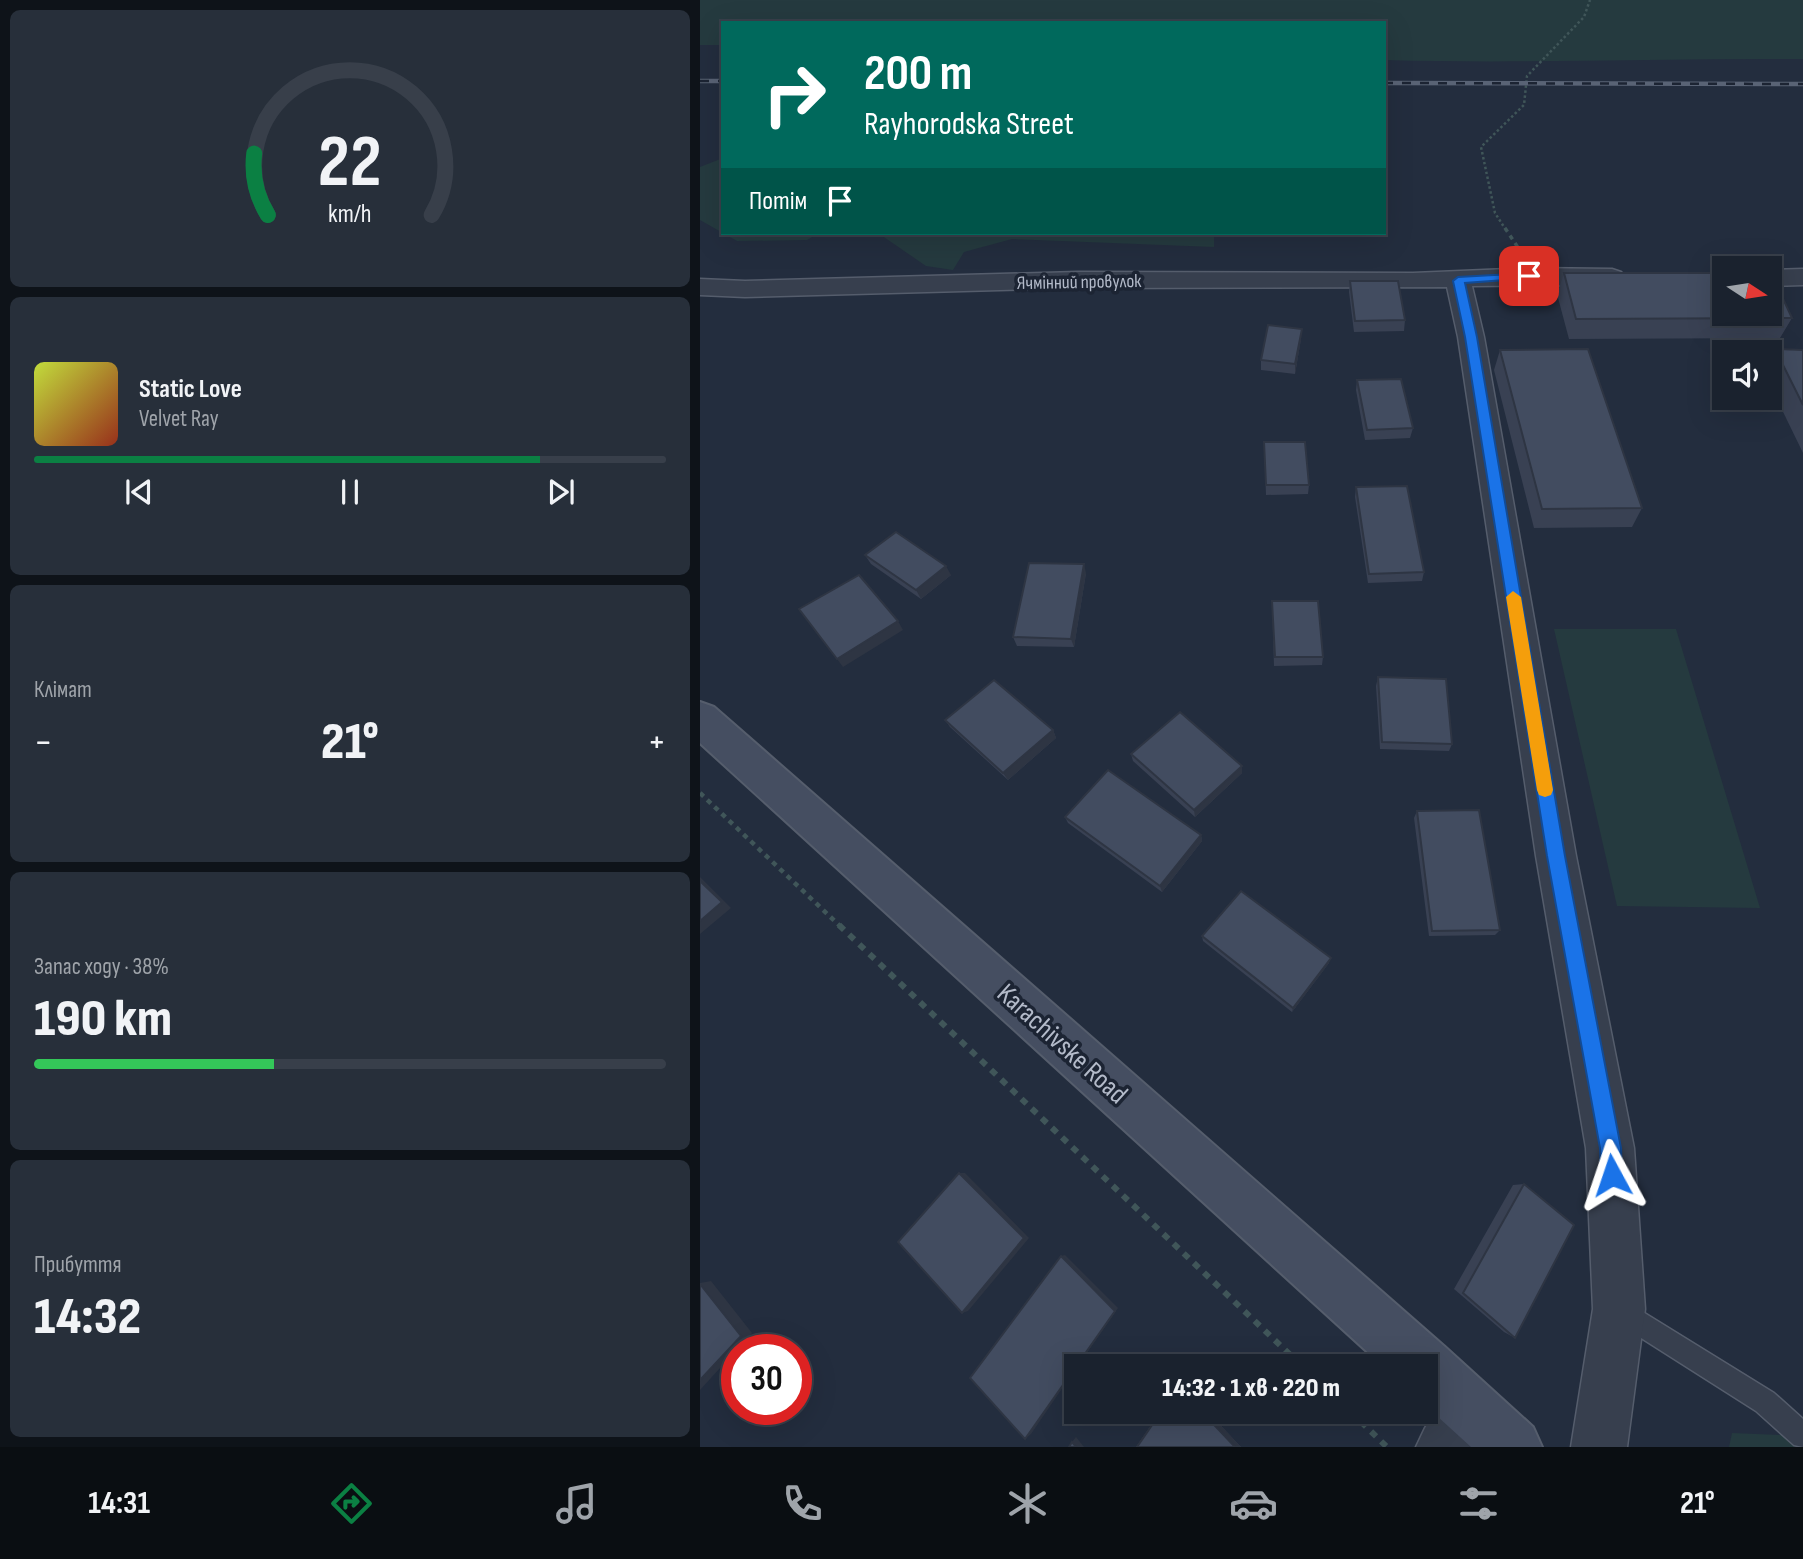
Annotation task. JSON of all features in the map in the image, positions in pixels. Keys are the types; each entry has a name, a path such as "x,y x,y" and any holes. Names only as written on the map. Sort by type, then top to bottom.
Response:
{"main road":[{"name":"Karachivske Road","path":"700,719 1411,1354"},
{"name":"Karachivske Road","path":"1438,1391 1456,1426 1513,1447"}],"street":[{"name":"Ячмінний провулок","path":"700,287 745,289 1078,280 1458,281 1529,276 1640,277"},
{"path":"1782,278 1803,277"},
{"path":"1458,281 1471,337 1556,856 1611,1148 1619,1309 1599,1447"}],"lane":[{"path":"1619,1309 1765,1402 1803,1436"}],"path":[{"path":"1529,276 1517,245 1495,213 1481,147 1524,105 1527,76 1584,17 1590,0"},
{"path":"700,793 1289,1354"},
{"path":"1363,1424 1387,1447"}],"green space":[{"path":"700,0 1803,0 1803,59 1386,60 1386,21 721,21 721,45 700,45"},
{"path":"721,159 721,232 700,220 700,167"},
{"path":"726,235 816,235 807,240 737,241"},
{"path":"881,235 1214,235 1214,247 1012,239 964,252 953,270 926,266"},
{"path":"1554,629 1676,629 1760,908 1617,906"},
{"path":"1732,1433 1782,1435 1795,1447 1729,1447"}],"building":[{"path":"1564,273 1712,273 1712,318 1576,319"},
{"path":"1350,281 1398,281 1405,320 1355,321"},
{"path":"1782,297 1792,318 1782,318"},
{"path":"1268,325 1302,329 1295,364 1261,360"},
{"path":"1588,349 1642,508 1542,509 1500,350"},
{"path":"1782,349 1803,350 1803,405 1782,363"},
{"path":"1401,379 1413,428 1367,430 1357,380"},
{"path":"1264,442 1305,442 1309,485 1266,485"},
{"path":"1407,486 1424,572 1369,574 1356,487"},
{"path":"896,532 946,566 916,590 865,555"},
{"path":"1029,563 1084,564 1071,639 1013,637"},
{"path":"859,575 898,621 837,659 799,609"},
{"path":"1272,601 1318,601 1323,657 1275,657"},
{"path":"1378,677 1446,679 1452,744 1382,742"},
{"path":"994,680 1053,730 1003,773 945,720"},
{"path":"1180,712 1242,766 1194,810 1131,754"},
{"path":"1108,770 1201,835 1160,886 1065,817"},
{"path":"1479,810 1500,930 1432,931 1417,811"},
{"path":"700,881 722,902 700,921"},
{"path":"1241,891 1331,958 1293,1008 1202,936"},
{"path":"959,1173 1024,1238 962,1313 898,1242"},
{"path":"1524,1184 1574,1225 1515,1338 1463,1293"},
{"path":"1061,1256 1115,1311 1085,1354 1064,1354 1064,1384 1025,1439 970,1378"},
{"path":"700,1284 739,1334 721,1334 721,1357 700,1380"},
{"path":"1153,1424 1213,1424 1235,1447 1137,1447"}],"railway":[{"path":"700,81 721,81"},
{"path":"1386,83 1803,84"}],"slow traffic":[{"path":"1513,597 1545,790"}],"route":[{"path":"1529,276 1458,281 1471,337 1556,856 1611,1148 1612,1175"}]}
